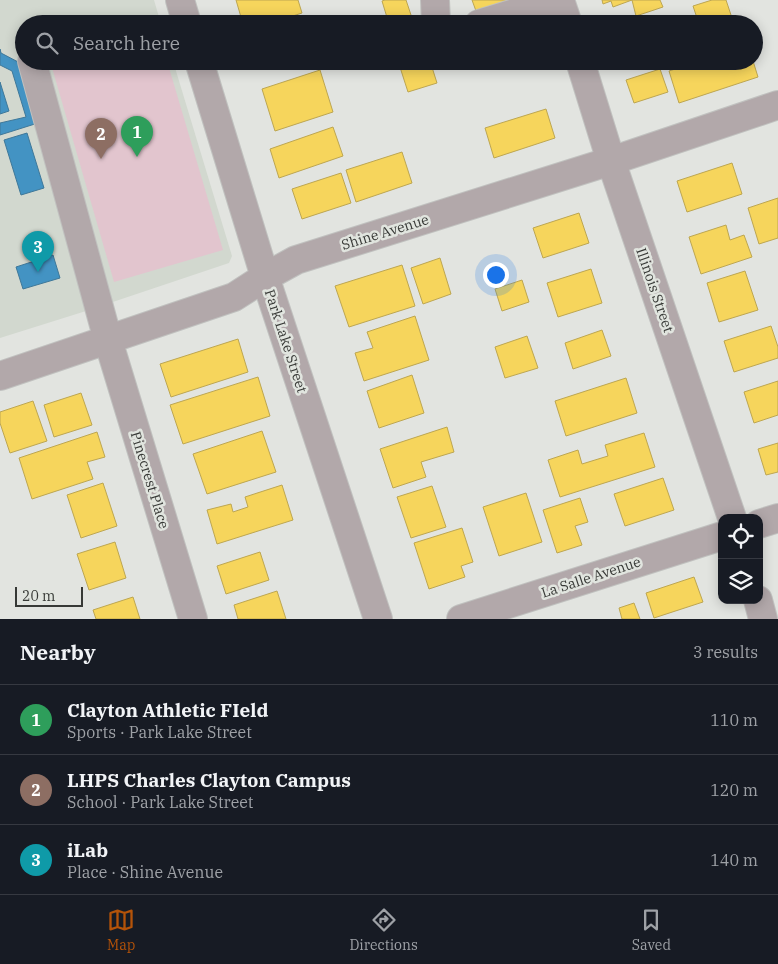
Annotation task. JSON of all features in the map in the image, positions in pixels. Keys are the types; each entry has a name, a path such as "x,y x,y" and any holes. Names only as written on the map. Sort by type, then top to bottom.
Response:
{"street":[{"path":"180,0 184,15"},
{"path":"435,0 436,15"},
{"path":"509,15 558,0 564,15"},
{"name":"Pinecrest Place","path":"34,70 108,340 193,619"},
{"name":"Park Lake Street","path":"202,70 265,277 378,619"},
{"name":"Illinois Street","path":"583,70 611,161 731,514"},
{"name":"Shine Avenue","path":"0,376 234,297 296,260 611,161 778,105"},
{"path":"763,523 778,518"},
{"name":"La Salle Avenue","path":"460,619 718,537"},
{"path":"759,604 763,619"}],"shaded area":[{"path":"0,0 154,0 158,15 15,15 15,70 176,70 232,256 229,263 0,338"},
{"path":"53,70 170,70 223,250 114,282"}],"building: Homes":[{"path":"236,0 298,0 302,13 296,15 240,15"},
{"path":"406,0 411,15 386,15 382,1"},
{"path":"472,0 508,0 508,1 476,11"},
{"path":"602,0 632,0 613,7 611,1 603,4"},
{"path":"632,0 660,0 663,7 636,15"},
{"path":"712,0 726,0 731,15 696,15 693,6"},
{"path":"320,70 333,112 275,131 262,89"},
{"path":"401,70 433,70 437,83 408,92"},
{"path":"660,70 668,92 634,103 626,80"},
{"path":"756,70 758,77 679,103 669,71"},
{"path":"546,109 555,138 494,158 485,128"},
{"path":"333,127 343,156 279,178 270,149"},
{"path":"402,152 412,183 356,202 346,170"},
{"path":"732,163 742,194 687,212 677,181"},
{"path":"341,173 351,203 302,219 292,189"},
{"path":"778,198 778,238 759,244 748,208"},
{"path":"579,213 589,243 543,258 533,228"},
{"path":"726,225 730,240 744,235 752,257 701,274 689,237"},
{"path":"440,258 451,294 423,304 411,268"},
{"path":"402,265 415,306 349,327 335,286"},
{"path":"591,269 602,303 558,317 547,283"},
{"path":"745,271 758,310 719,322 707,283"},
{"path":"522,280 529,302 502,311 495,289"},
{"path":"415,316 429,360 364,381 355,353 373,348 367,332"},
{"path":"771,326 778,347 778,358 734,372 724,341"},
{"path":"602,330 611,356 573,369 565,343"},
{"path":"527,336 538,368 505,378 495,347"},
{"path":"238,339 248,372 171,397 160,364"},
{"path":"412,375 424,413 379,428 367,391"},
{"path":"258,377 270,416 183,444 170,405"},
{"path":"626,378 637,413 566,436 555,401"},
{"path":"778,381 778,415 754,423 744,392"},
{"path":"81,393 92,425 54,437 44,405"},
{"path":"33,401 47,441 10,453 0,423 0,412"},
{"path":"447,427 454,452 421,462 426,477 393,488 380,449"},
{"path":"262,431 276,472 207,494 193,454"},
{"path":"97,432 105,457 87,462 93,479 32,499 19,458"},
{"path":"644,433 655,467 560,497 548,460 578,450 582,464 608,456 605,445"},
{"path":"778,443 778,472 766,475 758,449"},
{"path":"663,478 674,510 625,526 614,494"},
{"path":"103,483 117,526 81,538 67,495"},
{"path":"282,485 293,520 217,544 207,510 231,504 233,512 248,507 245,497"},
{"path":"432,486 446,527 411,538 397,497"},
{"path":"526,493 542,542 499,556 483,507"},
{"path":"580,498 588,522 575,526 582,545 557,553 543,510"},
{"path":"462,528 473,562 461,566 465,577 429,589 414,543"},
{"path":"115,542 126,578 89,590 77,554"},
{"path":"260,552 269,580 226,594 217,566"},
{"path":"694,577 703,602 654,618 646,593"},
{"path":"277,591 286,619 238,619 234,605"},
{"path":"133,597 140,619 96,619 93,610"},
{"path":"634,603 640,619 622,619 619,608"}],"building: Schools":[{"path":"0,49 1,53 15,60 15,70 22,70 38,123 0,135 0,123 26,117 12,71 0,65"},
{"path":"0,82 9,111 0,114"},
{"path":"27,133 44,188 21,195 4,140"},
{"path":"53,255 60,278 23,289 16,267"}],"place":[{"name":"Clayton Athletic FIeld","path":"137,157"},
{"name":"LHPS Charles Clayton Campus","path":"101,159"},
{"name":"iLab","path":"38,272"}]}
